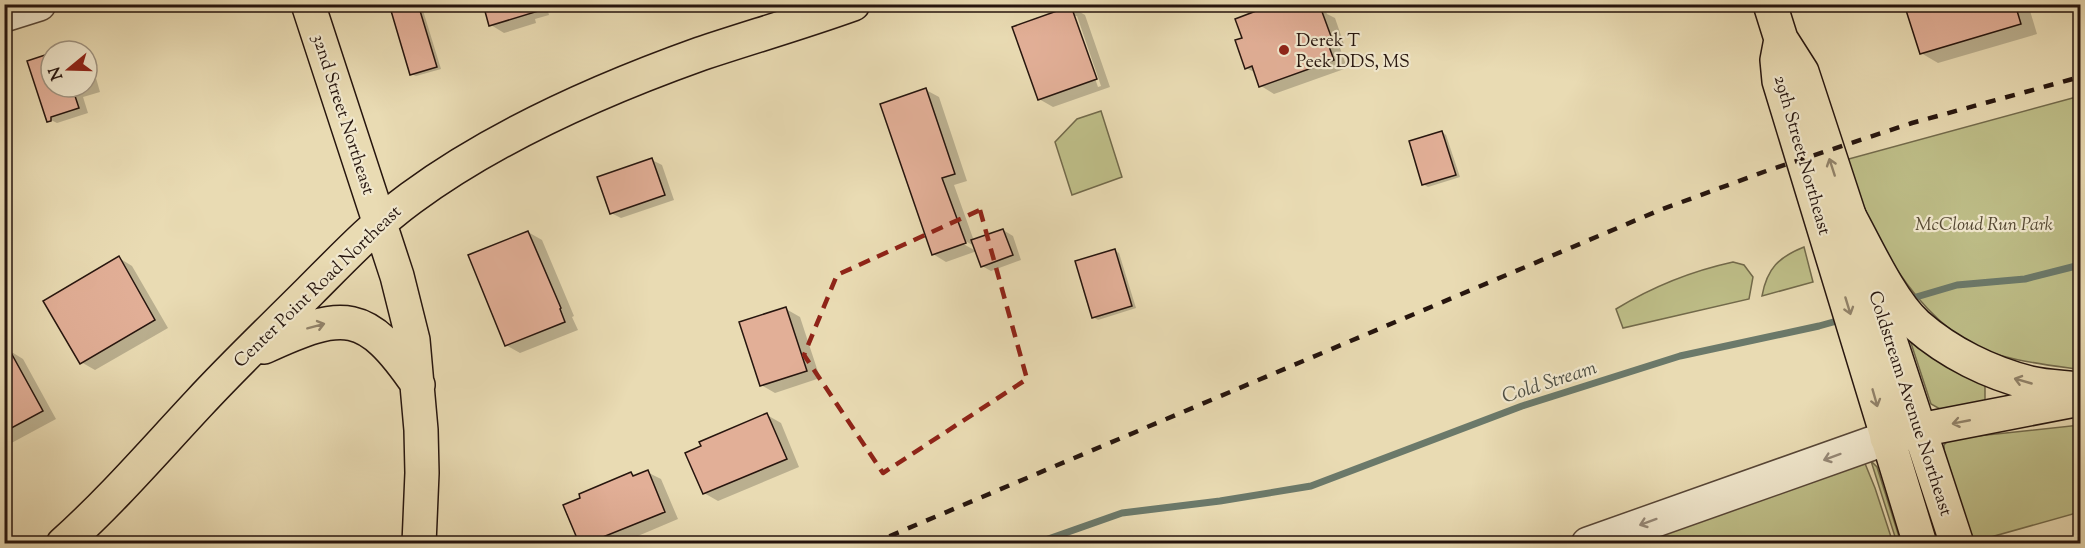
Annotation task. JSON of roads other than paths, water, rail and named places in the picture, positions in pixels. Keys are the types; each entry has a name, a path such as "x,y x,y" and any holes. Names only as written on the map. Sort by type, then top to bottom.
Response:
{"main road":[{"name":"32nd Street Northeast","path":"308,4 380,222 404,300 413,340 418,387 422,473 418,543"},
{"name":"Center Point Road Northeast","path":"63,543 127,481 243,356 380,222 411,198 512,135 575,105 700,54 854,4"},
{"name":"29th Street Northeast","path":"1770,4 1781,39 1802,72 1847,212 1858,264"},
{"name":"29th Street Northeast","path":"1781,39 1777,60 1779,81 1858,264"},
{"path":"1858,264 1886,284 1888,333 2033,384 2080,389"},
{"name":"Coldstream Avenue Northeast","path":"1858,264 1888,333 1957,543"},
{"path":"243,356 300,330 335,321 348,322 364,327 378,336 404,365 418,387"},
{"name":"Coldstream Avenue Northeast","path":"1888,333 1887,438 1920,543"},
{"path":"1887,438 2080,399"}],"street":[{"path":"4,15 39,4"},
{"path":"1588,543 1887,438"}],"waterway":[{"name":"Cold Stream","path":"1906,300 1957,285 2025,279 2080,265"},
{"name":"Cold Stream","path":"1034,544 1122,513 1220,501 1311,486 1522,406 1680,356 1844,319"}],"railway":[{"path":"871,544 1660,210 1769,170 1912,123 2080,77"}],"place":[{"name":"Derek T Peek DDS, MS","path":"1284,50"}],"park label":[{"name":"McCloud Run Park","path":"1984,224"}]}
